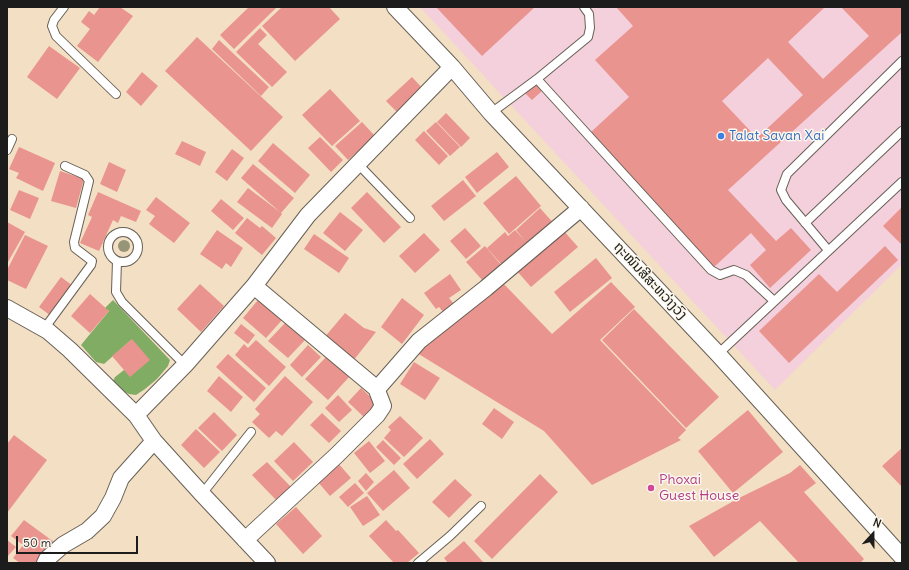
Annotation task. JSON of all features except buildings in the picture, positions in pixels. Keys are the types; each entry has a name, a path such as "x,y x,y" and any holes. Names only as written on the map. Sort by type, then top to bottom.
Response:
{"street":[{"name":"ຖະໜົນສີສະຫວ່າງວົງ","path":"395,7 452,67 491,113 718,354 902,557"},
{"path":"136,415 184,366 254,286 308,215 452,67"},
{"path":"245,540 337,455 377,415 383,406 378,393 378,388 419,341 486,288 581,208"},
{"path":"254,286 378,388"},
{"path":"7,308 44,329 70,350 136,415 154,441 267,563"},
{"path":"45,563 63,545 87,531 103,516 113,498 121,478 154,441"}],"lane":[{"path":"64,7 54,20 52,26 56,36 116,94"},
{"path":"491,113 537,79 588,37 590,28 589,14 584,7"},
{"path":"828,250 786,200 781,190 787,174 902,61"},
{"path":"537,79 710,270 720,275 734,270 746,275 774,301"},
{"path":"805,223 902,131"},
{"path":"7,150 12,139"},
{"path":"358,164 410,218"},
{"path":"44,329 91,265 92,261 75,248 74,242 88,181 86,175 65,166"},
{"path":"718,354 902,182"},
{"path":"117,261 116,292 122,302 184,366"},
{"path":"202,494 252,432"},
{"path":"418,563 450,536 481,506"}],"shaded area":[{"name":"Talat Savan Xai","path":"420,7 902,7 902,264 775,390"}],"green space":[{"path":"113,300 170,360 168,366 157,379 136,395 129,394 121,390 113,381 115,377 124,370 131,340 104,364 96,362 81,345 109,311 105,308"}],"place":[{"name":"Talat Savan Xai","path":"721,136"},
{"name":"Phoxai Guest House","path":"651,488"}]}
